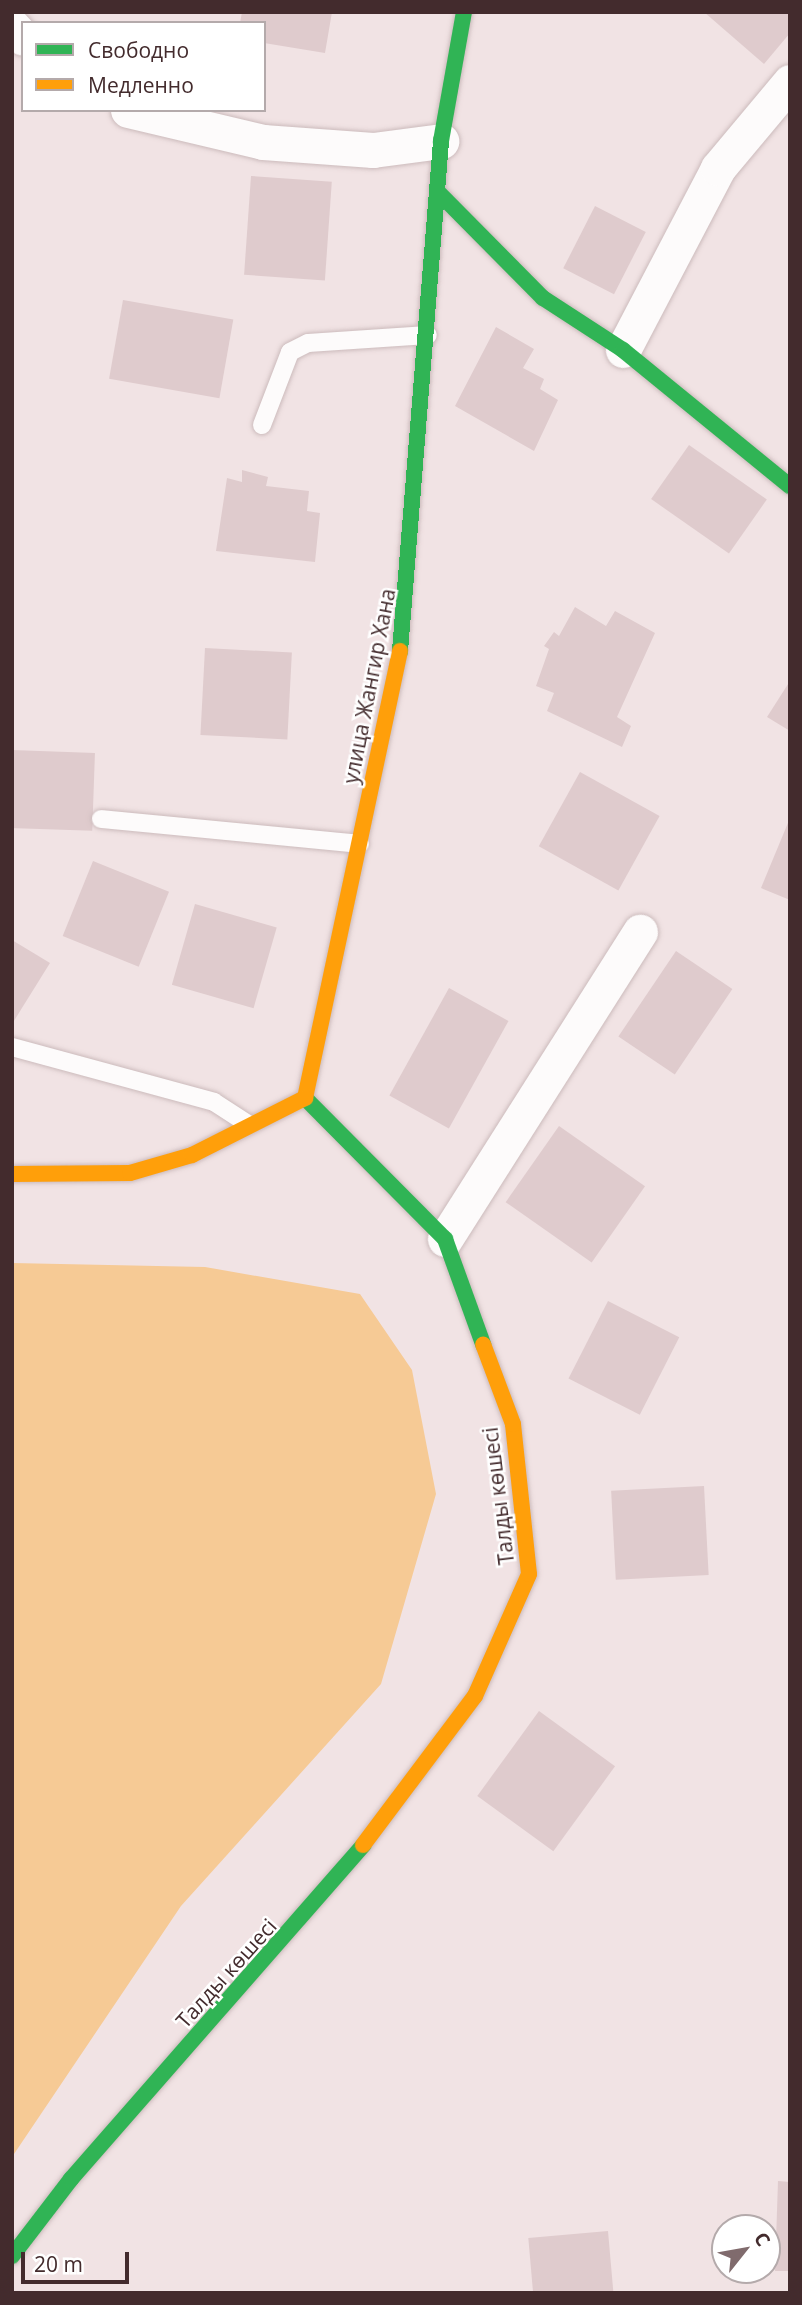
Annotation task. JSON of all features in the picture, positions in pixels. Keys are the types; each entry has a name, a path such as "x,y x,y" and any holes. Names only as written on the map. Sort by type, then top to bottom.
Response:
{"street":[{"name":"улица Жангир Хана","path":"305,1098 407,620 441,141 464,12"},
{"path":"623,350 718,168 790,82"},
{"path":"136,112 263,142 373,150 441,141"},
{"path":"438,192 543,298 623,350 790,486"},
{"path":"444,1240 640,932"},
{"path":"12,1174 130,1173 192,1155 248,1124 305,1098"},
{"name":"Талды көшесі","path":"12,2256 71,2179 382,1824 475,1696 529,1574 513,1424 444,1240 305,1098"}],"lane":[{"path":"262,425 290,352 308,342 428,335"},
{"path":"102,819 360,844"},
{"path":"12,1047 214,1102 248,1124"}],"shaded area":[{"path":"12,1263 205,1267 360,1294 412,1370 436,1494 381,1684 181,1906 12,2157"}],"building":[{"path":"242,12 332,12 325,53 266,43 266,21 240,21"},
{"path":"704,12 790,12 790,33 764,64"},
{"path":"251,176 332,182 325,280 244,275"},
{"path":"595,206 646,232 614,294 563,268"},
{"path":"123,300 233,319 219,398 109,379"},
{"path":"496,327 534,349 523,368 544,379 540,389 558,400 534,451 455,406"},
{"path":"689,445 767,499 729,554 651,499"},
{"path":"242,470 268,477 266,486 309,491 307,511 320,513 315,562 216,551 227,478 242,482"},
{"path":"575,607 606,626 615,611 655,633 617,717 631,726 622,747 547,711 554,693 536,686 549,649 544,646 554,632 559,636"},
{"path":"205,648 292,653 287,739 200,735"},
{"path":"790,681 790,731 767,717"},
{"path":"12,750 95,753 92,831 12,828"},
{"path":"580,772 660,816 618,890 539,846"},
{"path":"790,818 790,900 761,888"},
{"path":"93,861 169,892 139,967 63,936"},
{"path":"195,904 277,927 254,1008 172,985"},
{"path":"12,940 50,963 12,1024"},
{"path":"676,951 732,989 675,1074 618,1036"},
{"path":"449,988 508,1021 449,1129 389,1096"},
{"path":"559,1126 645,1186 592,1262 506,1202"},
{"path":"608,1301 679,1337 640,1415 569,1379"},
{"path":"704,1486 709,1575 616,1580 611,1491"},
{"path":"539,1711 615,1766 553,1851 477,1796"},
{"path":"778,2181 790,2182 790,2271 781,2271 781,2214 777,2214"},
{"path":"608,2231 613,2293 533,2293 528,2238"}],"traffic: fast":[{"path":"400,651 441,141 464,12"},
{"path":"438,192 543,298 623,350 790,486"},
{"path":"305,1098 445,1239 483,1344"},
{"path":"12,2256 71,2179 363,1845"}],"traffic: slow":[{"path":"305,1098 400,651"},
{"path":"12,1174 130,1173 192,1155 305,1098"},
{"path":"363,1845 475,1696 529,1574 513,1424 483,1344"}]}
